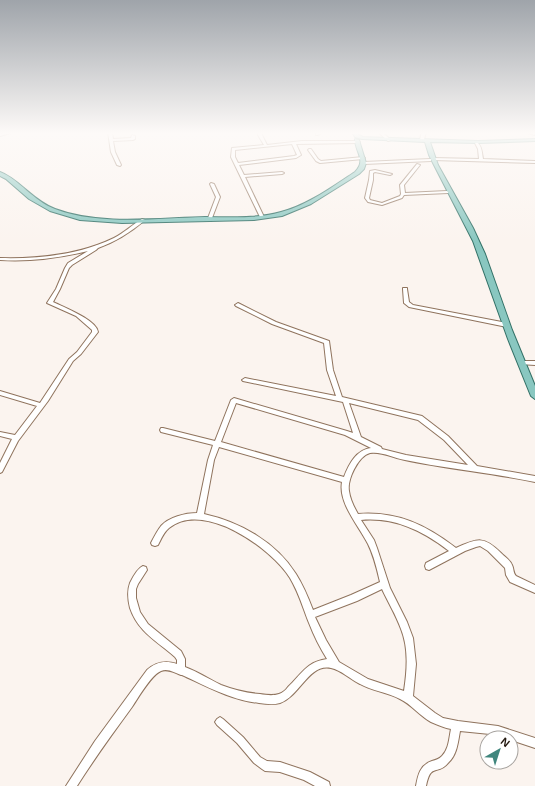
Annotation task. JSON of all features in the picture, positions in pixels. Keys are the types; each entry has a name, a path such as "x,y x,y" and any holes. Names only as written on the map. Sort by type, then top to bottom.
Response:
{"main road":[{"path":"0,174 8,178 40,204 62,214 73,217 103,221 262,217 291,211 309,203 357,173 361,169"},
{"path":"436,169 446,192 461,211"},
{"path":"437,169 461,211 482,253 521,363 535,396"}],"street":[{"path":"238,169 243,176 262,217"},
{"path":"390,174 375,171 371,172 372,180 368,199 374,203 382,204 398,198 402,193 402,185 415,169"},
{"path":"243,176 282,173"},
{"path":"210,218 218,197 212,184"},
{"path":"402,193 446,192"},
{"path":"0,259 17,260 56,256 96,247 114,240 144,220"},
{"path":"0,470 17,438 71,360 79,353 95,332 95,329 78,315 50,303 59,287 66,268 70,264 94,250 96,247"},
{"path":"405,290 407,303 411,306 507,325"},
{"path":"238,305 274,323 327,342 330,370 358,438"},
{"path":"521,363 535,363"},
{"path":"245,380 420,418 446,438 474,467"},
{"path":"0,393 41,405"},
{"path":"200,516 211,460 234,400 341,432 358,438 386,453"},
{"path":"163,430 346,480"},
{"path":"0,434 17,438"},
{"path":"408,699 411,650 406,630 385,584 377,557 356,517 345,491 346,480 354,463 364,452 371,450 425,461 474,467 535,479"},
{"path":"356,517 381,515 408,522 437,538 456,552"},
{"path":"155,543 163,529 169,524 191,516 200,516 230,525 249,535 279,557 300,587 319,637 336,665"},
{"path":"429,566 475,543 484,544 509,566 510,576 513,579 535,589"},
{"path":"143,570 136,579 131,590 135,613 140,623 178,654 181,660 181,671"},
{"path":"311,615 385,584"},
{"path":"71,786 94,751 153,671 160,666 168,666 225,691 272,700 281,699 288,696 305,673 314,667 326,663 336,665 352,676 408,699 435,719 457,726 497,731 535,743"},
{"path":"220,722 240,740 257,760 265,766 280,767 306,776 325,786"},
{"path":"421,786 422,777 427,769 431,765 440,763 446,759 451,749 457,726"}]}
